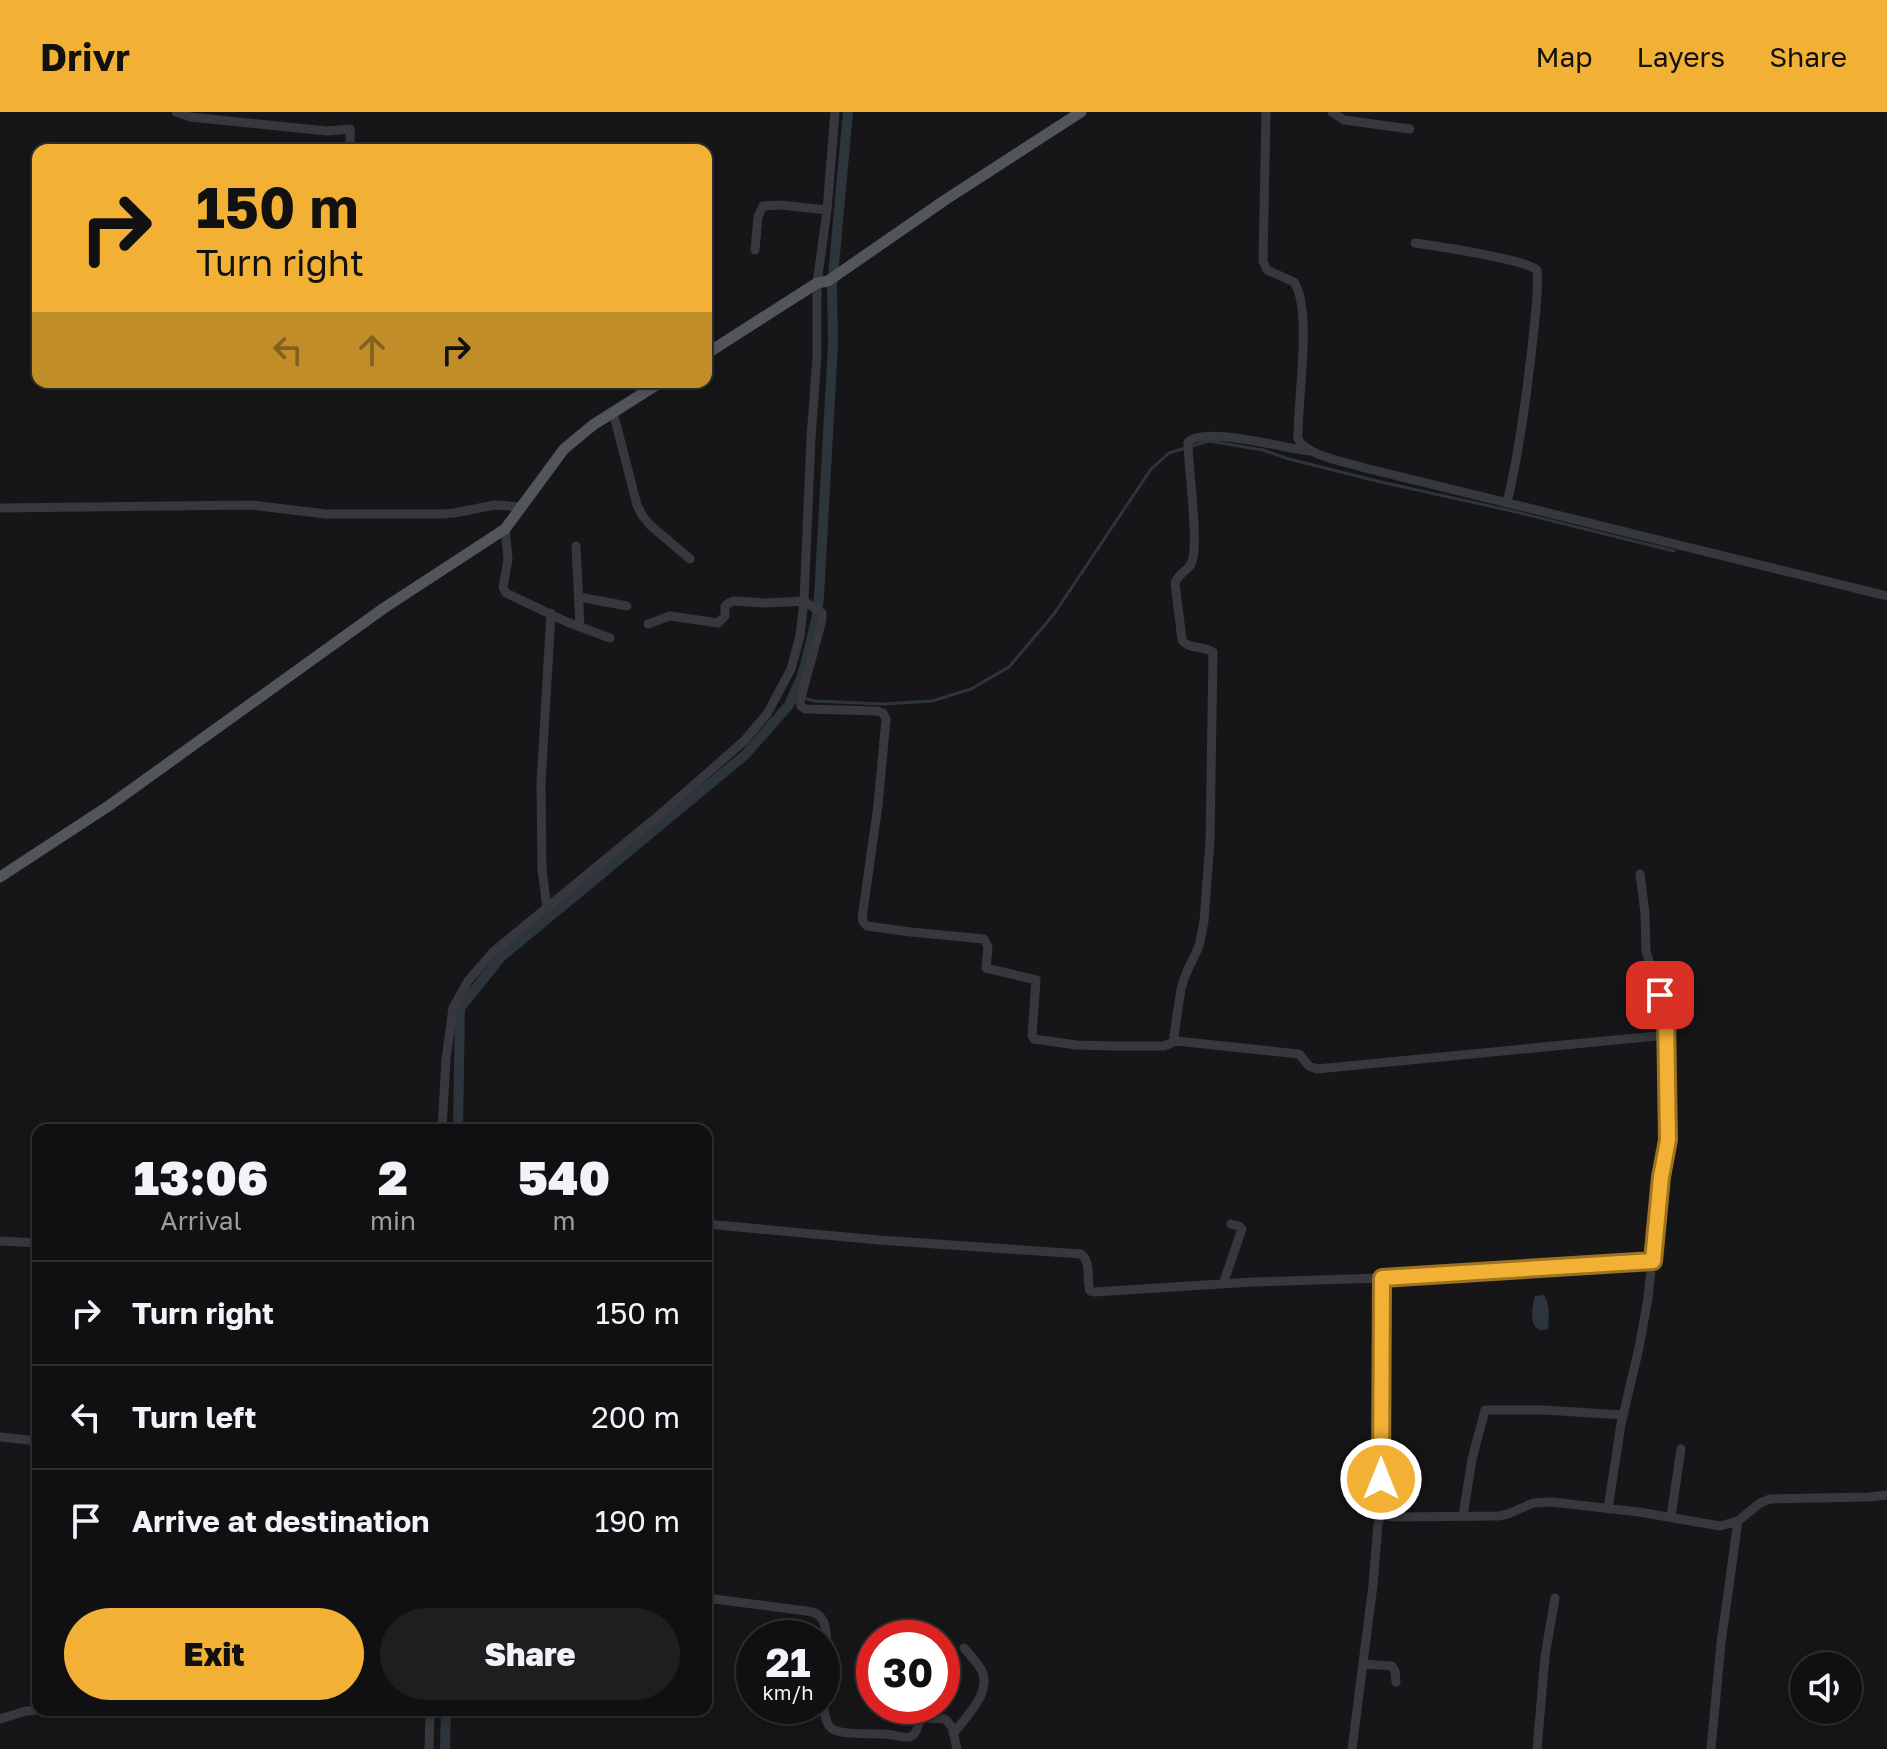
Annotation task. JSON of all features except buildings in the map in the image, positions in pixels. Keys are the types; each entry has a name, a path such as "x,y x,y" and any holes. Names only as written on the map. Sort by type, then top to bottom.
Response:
{"main road":[{"path":"712,350 828,280 1081,112"},
{"path":"0,877 110,805 384,608 505,529 564,449 593,425 651,388"}],"street":[{"path":"176,112 190,117 312,129 350,129 351,144"},
{"path":"442,1124 446,1059 456,1002 468,981 494,951 744,741 780,692 791,669 808,604 811,438 817,357 828,280 827,210 835,112"},
{"path":"1266,112 1263,261 1267,270 1294,282 1302,301 1298,430 1301,445 1309,451"},
{"path":"1332,112 1344,120 1410,129"},
{"path":"755,250 758,217 763,206 827,210"},
{"path":"1415,243 1521,263 1534,267 1538,272 1526,391 1515,471 1507,503"},
{"path":"613,412 642,515 690,559"},
{"path":"1176,1041 1174,1033 1181,989 1195,958 1204,921 1210,841 1213,652 1208,648 1187,646 1182,640 1175,583 1176,577 1190,566 1193,555 1188,446 1196,436 1226,437 1309,451 1365,468 1887,596"},
{"path":"0,508 251,505 326,514 441,514 495,505 522,507"},
{"path":"505,529 508,559 503,587 506,593 610,638"},
{"path":"576,546 580,627"},
{"path":"579,597 627,606"},
{"path":"648,624 670,616 718,623 725,616 725,606 734,601 808,604 822,613 801,706 805,709 877,711 885,715 864,924 984,939 988,947 986,968 1036,980 1034,1039 1076,1045 1125,1046 1164,1046 1176,1041 1293,1053 1301,1055 1309,1066 1317,1069 1667,1035"},
{"path":"547,908 542,869 541,783 551,613"},
{"path":"1608,1509 1623,1415 1639,1348 1668,1140 1666,1013 1646,951 1640,874"},
{"path":"1223,1284 1242,1229 1231,1224"},
{"path":"712,1225 1081,1254 1088,1265 1090,1291 1095,1292 1653,1261"},
{"path":"0,1241 32,1243"},
{"path":"1352,1749 1378,1524 1383,1508 1382,1278"},
{"path":"1463,1516 1472,1459 1485,1410 1623,1415"},
{"path":"0,1437 32,1440"},
{"path":"1671,1517 1681,1449"},
{"path":"1383,1508 1388,1516 1396,1517 1488,1517 1508,1514 1535,1502 1552,1502 1720,1526 1738,1521 1770,1499 1887,1495"},
{"path":"1711,1749 1721,1643 1738,1521"},
{"path":"1537,1749 1545,1656 1555,1598"},
{"path":"712,1599 814,1612 820,1616 826,1630 824,1705 831,1728 850,1733 907,1737 916,1732 920,1720 945,1719 950,1723 957,1749"},
{"path":"954,1733 978,1701 984,1684 979,1666 964,1648"},
{"path":"1363,1664 1392,1666 1396,1682"},
{"path":"0,1719 32,1711"},
{"path":"429,1749 430,1716"}],"shaded area":[{"path":"1544,1295 1548,1307 1548,1329 1542,1330 1534,1325 1532,1314 1535,1296"}],"waterway":[{"path":"458,1124 460,1008 501,957 745,755 789,705 803,673 819,597 833,344 832,287 848,112"},
{"path":"804,698 882,704 932,701 971,689 1009,667 1054,614 1151,469 1169,453 1209,441 1263,450 1381,482 1674,551"},
{"path":"445,1749 446,1716"}],"route":[{"path":"1381,1479 1382,1278 1653,1261 1669,1110 1666,1013 1660,995"}]}
